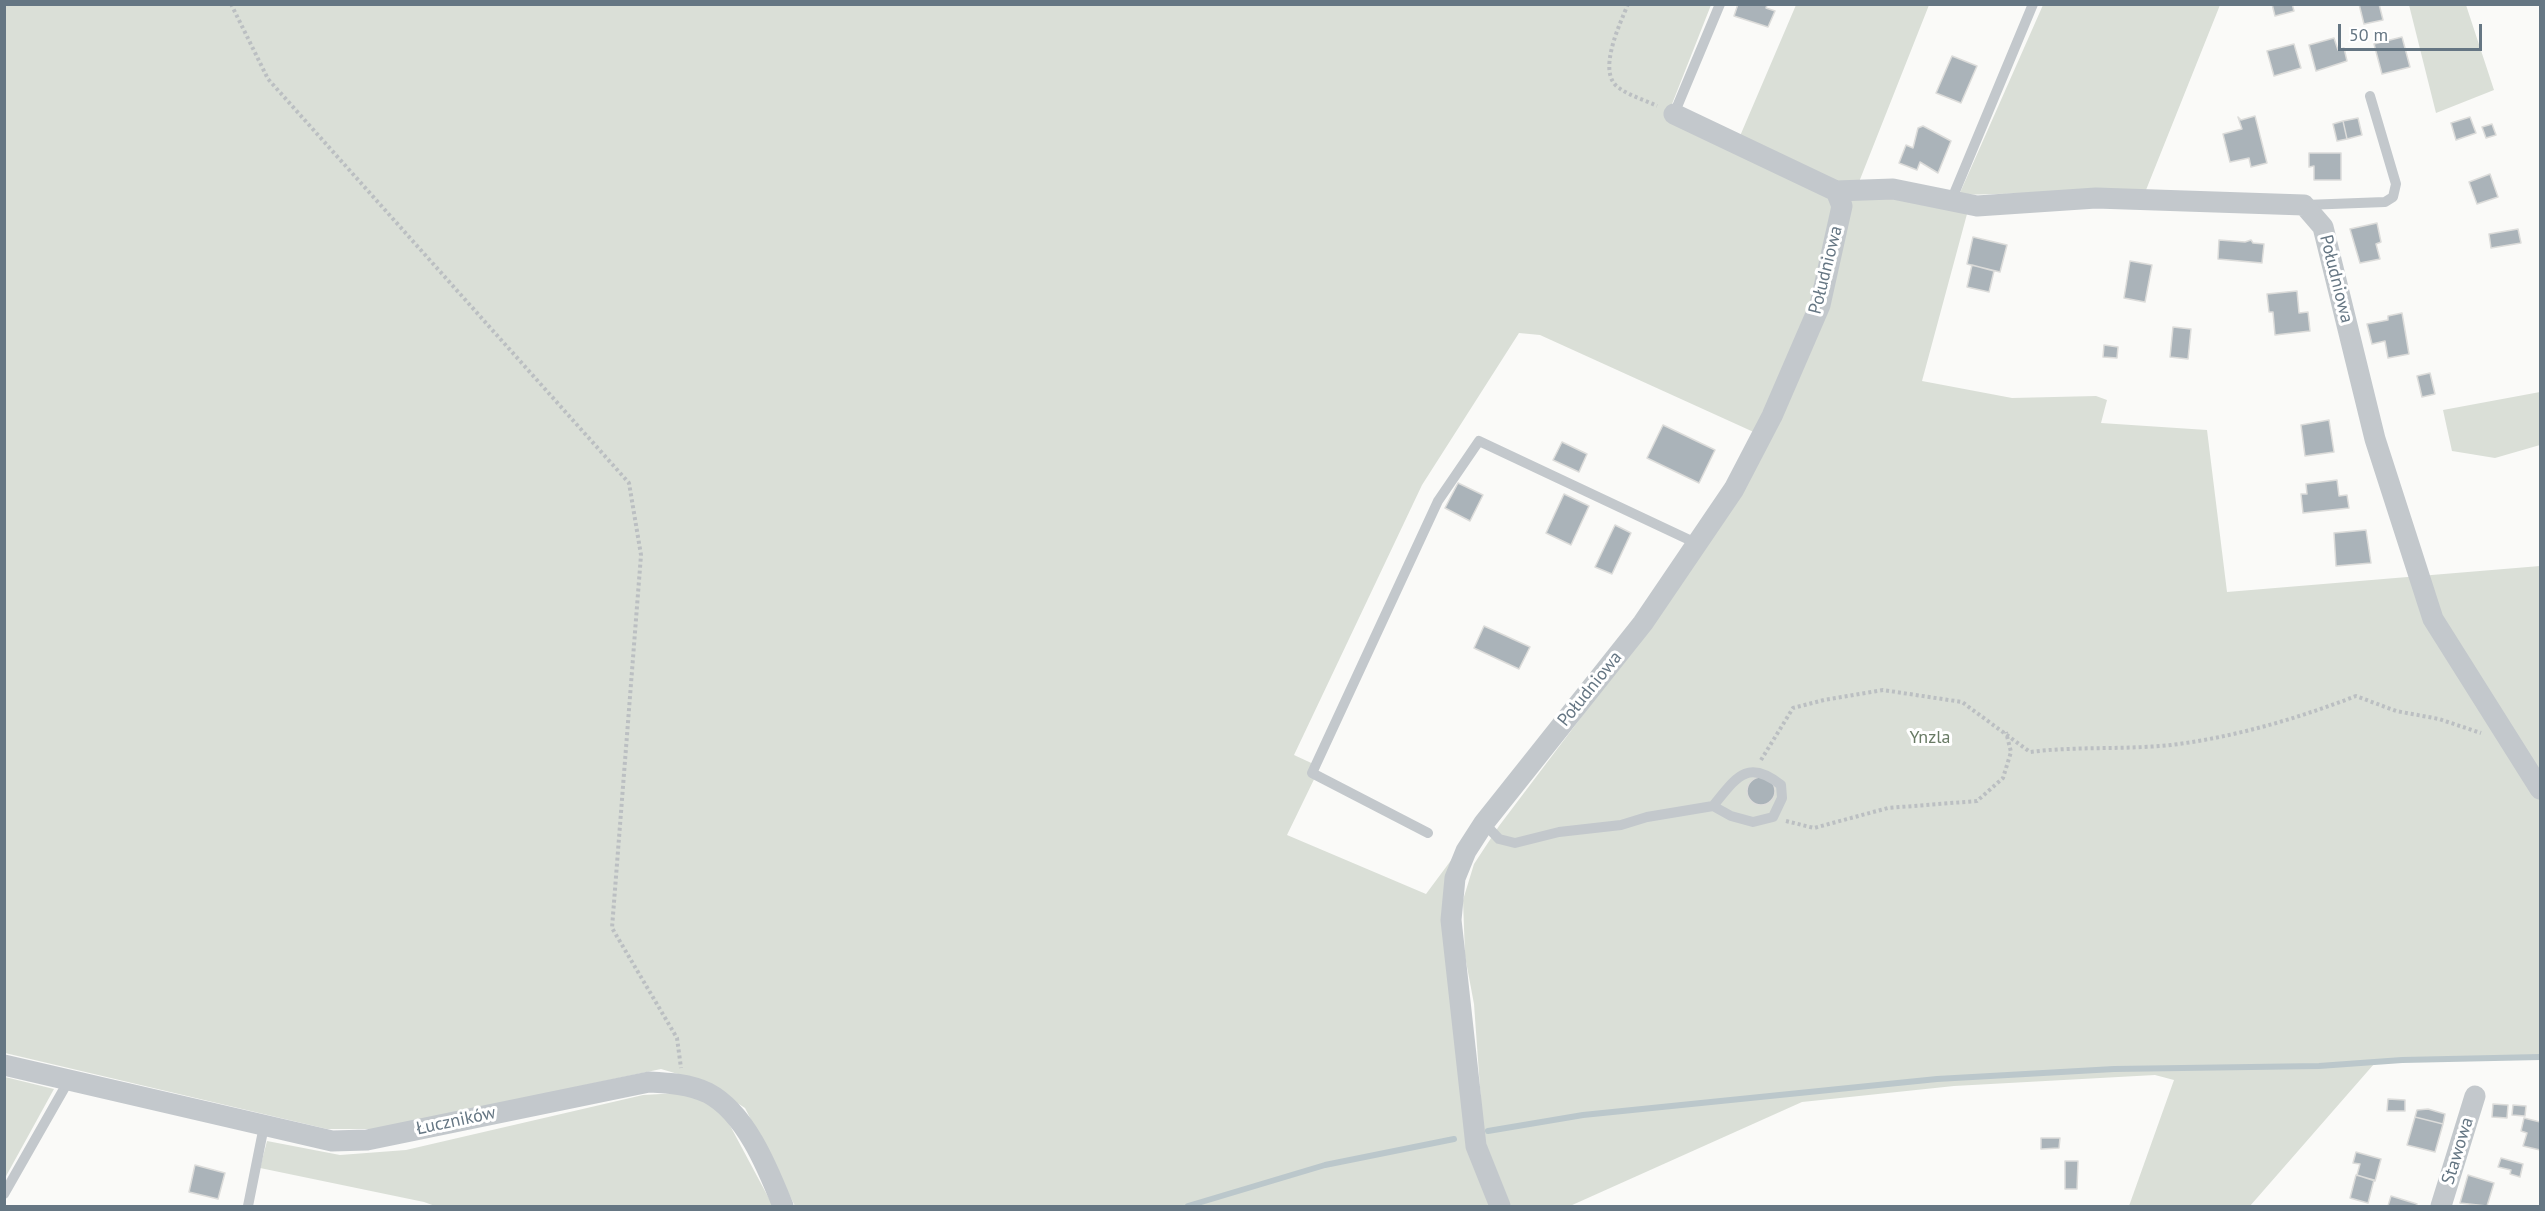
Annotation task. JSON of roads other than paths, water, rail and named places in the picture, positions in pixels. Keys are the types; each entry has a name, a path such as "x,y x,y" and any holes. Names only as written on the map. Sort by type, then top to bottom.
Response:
{"street":[{"path":"1674,114 1836,191 1893,189 1977,206 2096,198 2304,205"},
{"name":"Południowa","path":"1500,1206 1476,1146 1451,920 1455,878 1466,851 1484,823 1643,623 1734,489 1772,416 1820,305 1842,206 1836,191"},
{"name":"Południowa","path":"2304,205 2323,226 2375,439 2433,619 2541,789"},
{"name":"Łuczników","path":"4,1065 332,1141 367,1140 649,1082 684,1085 708,1094 728,1108 748,1134 783,1206"},
{"name":"Stawowa","path":"2441,1206 2475,1096"}],"lane":[{"path":"1674,114 1720,4"},
{"path":"1951,201 2033,4"},
{"path":"2304,205 2385,202 2393,197 2396,184 2370,96"},
{"path":"1428,833 1312,773 1438,501 1479,441 1698,544"},
{"path":"1484,823 1499,839 1515,843 1559,832 1621,825 1647,817 1713,806 1743,774 1754,770 1768,775 1781,785 1782,798 1773,817 1753,822 1731,816 1713,806"},
{"path":"4,1194 69,1080"},
{"path":"248,1206 264,1126"}],"waterway":[{"path":"1488,1131 1583,1115 1937,1079 2114,1069 2319,1066 2402,1060 2540,1057"},
{"path":"1188,1206 1325,1165 1454,1139"}],"park label":[{"name":"Ynzla","path":"1930,738"}]}
